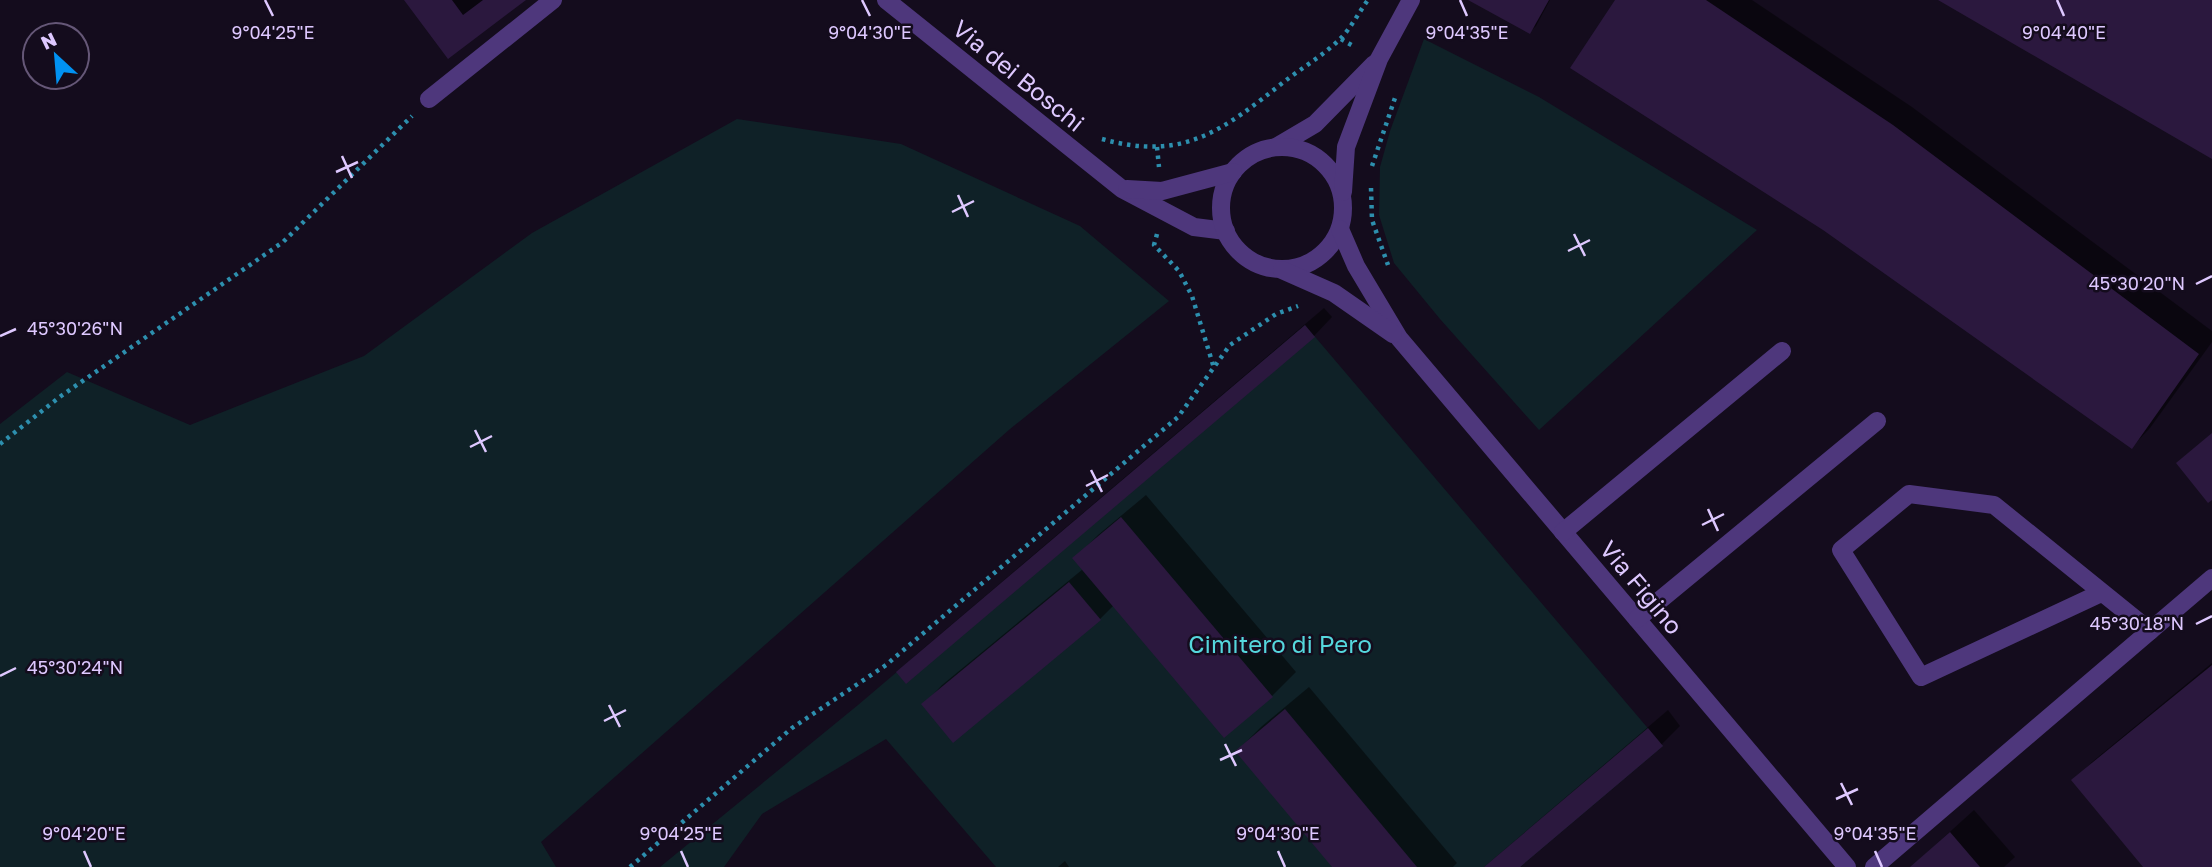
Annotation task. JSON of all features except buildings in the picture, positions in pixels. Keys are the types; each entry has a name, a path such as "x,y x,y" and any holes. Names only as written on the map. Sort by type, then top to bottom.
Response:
{"street":[{"path":"429,99 553,0"},
{"name":"Via dei Boschi","path":"886,0 1122,189 1194,227 1226,231"},
{"path":"1343,198 1335,177 1310,153 1296,148 1274,148 1258,152 1233,172 1225,189 1222,203 1226,231 1237,249 1247,258 1263,266 1281,269 1303,266 1316,259 1330,246 1340,229 1343,214 1346,147 1379,59 1410,0"},
{"path":"1274,148 1315,124 1379,59"},
{"path":"1122,189 1163,191 1233,172"},
{"name":"Via Figino","path":"1340,229 1356,266 1399,338 1847,867"},
{"name":"Via Figino","path":"1281,269 1334,293 1399,338"},
{"path":"1563,531 1782,351"},
{"path":"1637,619 1877,421"},
{"path":"2101,593 1921,677 1841,550 1909,494 1994,505 2150,631"},
{"path":"1874,867 2212,578"}],"path":[{"path":"1102,139 1128,146 1165,147 1206,137 1236,120 1340,39 1368,0"},
{"path":"1370,172 1404,71 1379,59"},
{"path":"0,444 72,388 283,242 429,99"},
{"path":"1157,147 1163,191"},
{"path":"1371,184 1372,220 1388,265"},
{"path":"1163,211 1154,245 1179,271 1192,296 1214,368"},
{"path":"630,867 792,728 886,665 1178,417 1230,345 1276,314 1303,304"}],"green space":[{"path":"1424,39 1539,97 1757,230 1539,430 1394,263 1379,215 1380,167 1390,131"},
{"path":"737,119 901,144 1080,226 1169,301 1010,429 541,842 556,867 0,867 0,424 67,372 190,425 364,356 532,233"},
{"name":"Cimitero di Pero","path":"1305,325 1663,746 1520,867 996,867 886,739 762,814 724,867 660,867 858,705"}]}
